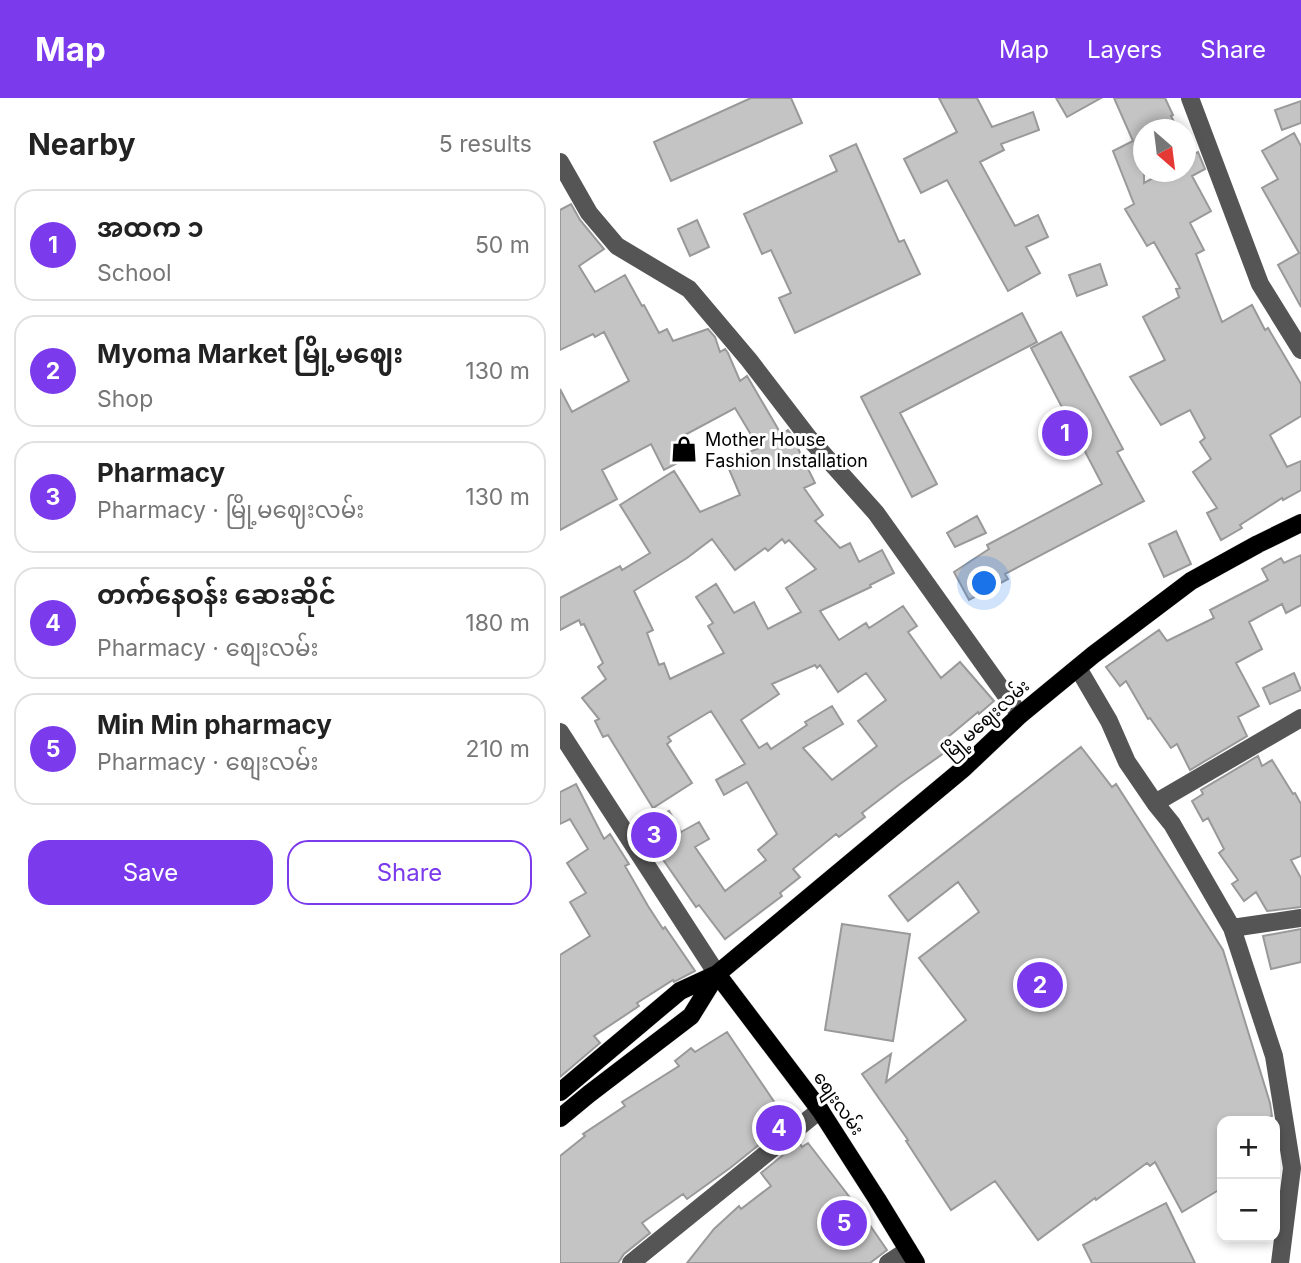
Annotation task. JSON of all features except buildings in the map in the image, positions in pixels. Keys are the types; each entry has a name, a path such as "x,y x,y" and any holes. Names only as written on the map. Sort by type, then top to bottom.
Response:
{"main road":[{"name":"မြို့မဈေးလမ်း","path":"560,1091 680,991 717,974 964,768 1020,715 1191,581 1301,523"},
{"name":"မြို့မဈေးလမ်း","path":"560,1118 691,1016 717,974"},
{"name":"စျေးလမ်း","path":"717,974 820,1110 912,1256"}],"street":[{"path":"1190,98 1261,284 1301,350"},
{"path":"560,162 589,213 617,246 689,289 749,359 808,437 876,513 1020,715"},
{"path":"1078,668 1109,721 1126,762 1172,824 1232,928 1274,1056 1292,1168 1280,1263"},
{"path":"1155,803 1301,718"},
{"path":"560,732 717,974"},
{"path":"1232,928 1301,918"},
{"path":"631,1263 820,1110"},
{"path":"888,1263 912,1256"}],"place":[{"name":"အထက ၁","path":"1065,433"},
{"name":"Mother House Fashion Installation","path":"684,449"},
{"name":"Pharmacy","path":"654,835"},
{"name":"Myoma Market မြို့မဈေး","path":"1040,985"},
{"name":"တက်နေဝန်း ဆေးဆိုင်","path":"779,1128"},
{"name":"Min Min pharmacy","path":"844,1223"}]}
